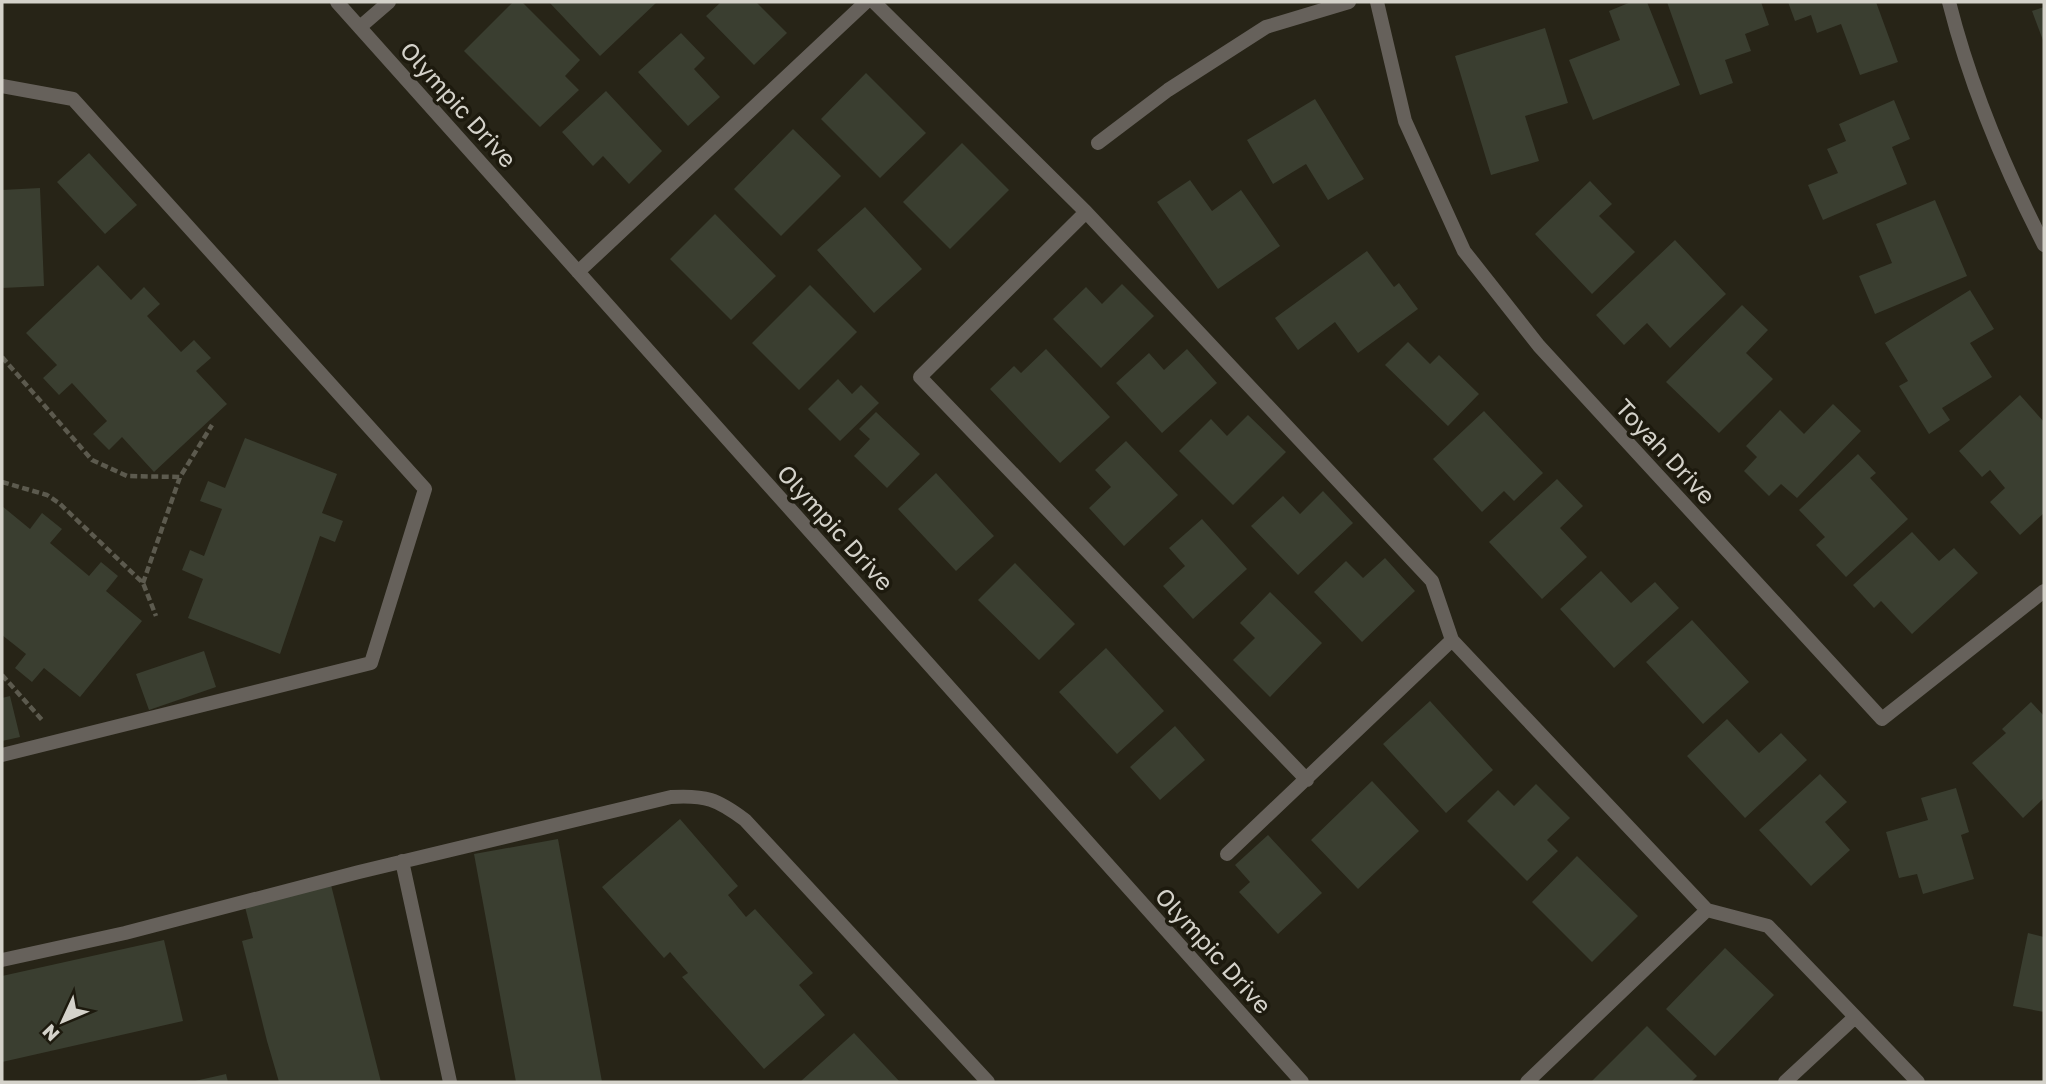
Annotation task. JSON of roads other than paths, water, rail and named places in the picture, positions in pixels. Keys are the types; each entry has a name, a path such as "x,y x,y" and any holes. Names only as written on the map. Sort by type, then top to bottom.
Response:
{"street":[{"name":"Olympic Drive","path":"337,2 1302,1082"},
{"path":"360,27 389,2"},
{"path":"578,272 866,2"},
{"path":"874,2 1086,212 1433,581 1452,640 1707,910 1768,926 1918,1082"},
{"path":"1098,143 1168,90 1266,27 1349,2"},
{"name":"Toyah Drive","path":"1377,2 1405,121 1464,251 1539,346 1882,719 2044,591"},
{"path":"1949,2 1957,35 2018,195 2044,245"},
{"path":"2,86 73,99 425,489 371,663 2,755"},
{"path":"1086,212 920,377 1307,779"},
{"path":"1227,854 1452,640"},
{"path":"2,960 125,933 402,861 671,797 697,795 721,801 745,820 988,1082"},
{"path":"402,861 450,1082"},
{"path":"1527,1082 1707,910"},
{"path":"1785,1082 1855,1017"}]}
